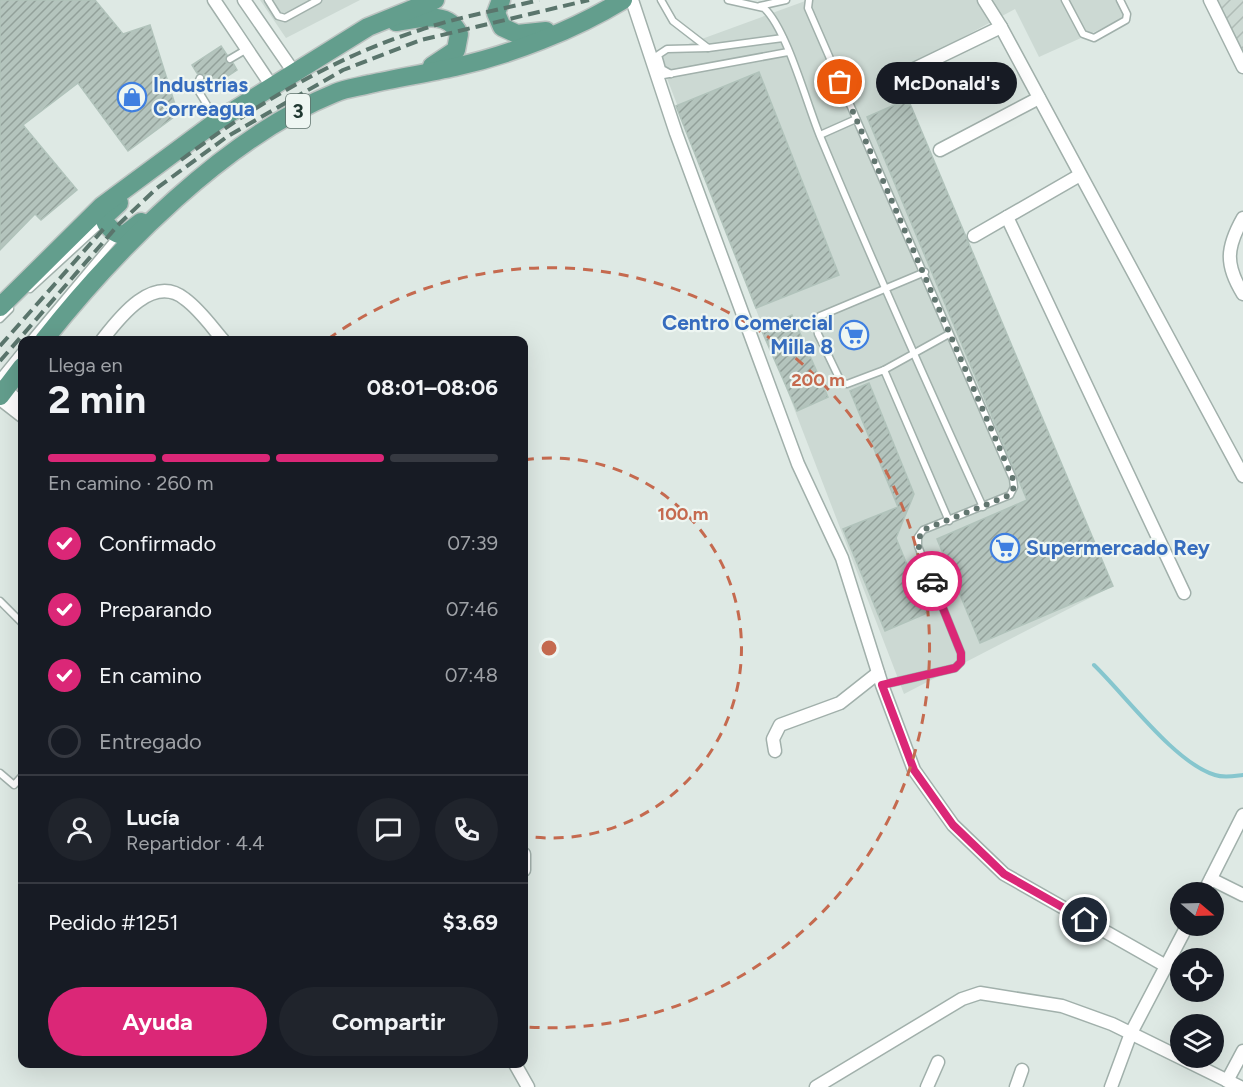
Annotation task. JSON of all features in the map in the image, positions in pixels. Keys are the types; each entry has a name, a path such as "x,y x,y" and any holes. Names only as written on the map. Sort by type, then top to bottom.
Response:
{"main road":[{"name":"3","path":"0,307 102,206 217,121 293,71 368,27 435,0"},
{"path":"501,0 496,7 496,17 507,30 523,34 562,30"},
{"name":"3","path":"48,336 139,234 201,177 289,116 336,92 519,49 623,0"},
{"path":"368,27 432,17 444,19 453,24 459,34 456,50 445,59 414,75"},
{"path":"201,177 127,234 118,234 104,221 106,214 202,138 269,91 271,85"},
{"path":"1,390 18,371"}],"street":[{"path":"214,0 271,85"},
{"path":"632,0 798,464 842,558 880,679 914,770 953,825 1004,874 1166,966"},
{"path":"984,0 1001,27 1243,476"},
{"path":"1210,0 1243,67"},
{"path":"248,1 293,71"},
{"path":"910,71 1001,27"},
{"path":"940,150 1039,98"},
{"path":"974,236 1080,175"},
{"path":"1007,217 1184,593"},
{"path":"1243,218 1229,249 1230,270 1243,294"},
{"path":"106,336 138,301 163,291 183,297 220,336"},
{"path":"1,390 18,401"},
{"path":"1,390 18,411"},
{"path":"775,751 773,739 780,725 840,703 880,679"},
{"path":"1209,882 1243,815"},
{"path":"1211,879 1243,895"},
{"path":"1111,1087 1131,1033 1182,936"},
{"path":"816,1087 962,999 980,993 1062,1006 1131,1033 1240,1087"},
{"path":"1227,1081 1243,1052"},
{"path":"927,1087 938,1062"},
{"path":"517,1068 528,1087"},
{"path":"1016,1087 1022,1070"}],"lane":[{"path":"268,0 278,15 285,18 318,0"},
{"path":"661,0 673,21 708,48"},
{"path":"728,0 758,6 767,11 783,38 820,135 885,289 983,507"},
{"path":"758,6 786,0"},
{"path":"809,0 808,8 925,272 949,334 1013,479 1014,487 1010,495 923,530 918,537 918,546 961,653 961,662 955,668 880,679"},
{"path":"1065,0 1083,34 1094,38 1126,20 1127,14 1120,0"},
{"path":"672,74 662,69 658,55 667,49 708,48 783,38"},
{"path":"230,59 247,49"},
{"path":"658,76 788,52"},
{"path":"200,78 196,87 217,121"},
{"path":"820,135 856,119"},
{"path":"0,319 104,221"},
{"path":"33,336 118,234"},
{"path":"925,272 820,316 816,323 818,334 841,382 847,384 884,370 949,334"},
{"path":"1,390 18,358"},
{"path":"884,370 948,521"},
{"path":"0,601 18,619"},
{"path":"0,773 14,785 18,780"}],"shaded area":[{"path":"260,0 360,0 286,38"},
{"name":"Centro Comercial Milla 8","path":"808,0 1117,0 1125,18 1039,57 1015,9 888,78 1113,586 904,694 658,55"},
{"path":"1214,0 1243,0 1243,57"}],"building":[{"path":"0,0 95,0 123,34 150,25 178,114 128,151 78,83 23,125 77,190 41,220 35,214 0,250"},
{"path":"221,46 227,55 226,62 233,63 237,70 208,89 204,83 205,75 197,73 192,65"},
{"path":"759,72 839,275 756,308 676,106"},
{"path":"908,99 1113,586 980,643 937,539 1027,500 867,117"},
{"path":"792,315 828,397 797,411 761,329"},
{"path":"869,383 914,494 896,538 927,613 885,631 843,529 898,507 850,391"}],"waterway":[{"path":"1094,665 1152,727 1184,757 1215,775 1225,777 1243,775"}],"railway":[{"path":"181,160 266,102 356,54 434,25 539,0"},
{"path":"22,336 119,224 157,188 228,136 343,70 421,40 589,0"},
{"path":"0,346 107,225"},
{"path":"0,361 18,340"}],"way so far":[{"path":"840,82 925,272 949,334 1013,479 1014,487 1010,495 923,530 918,537 918,546 932,581"}],"place":[{"name":"McDonald's","path":"840,82"},
{"name":"Industrias Correagua","path":"132,97"},
{"name":"Centro Comercial Milla 8","path":"854,335"},
{"name":"Supermercado Rey","path":"1005,548"}],"route":[{"path":"932,581 961,653 961,662 955,668 882,685 914,770 953,825 1004,874 1085,920"}]}
